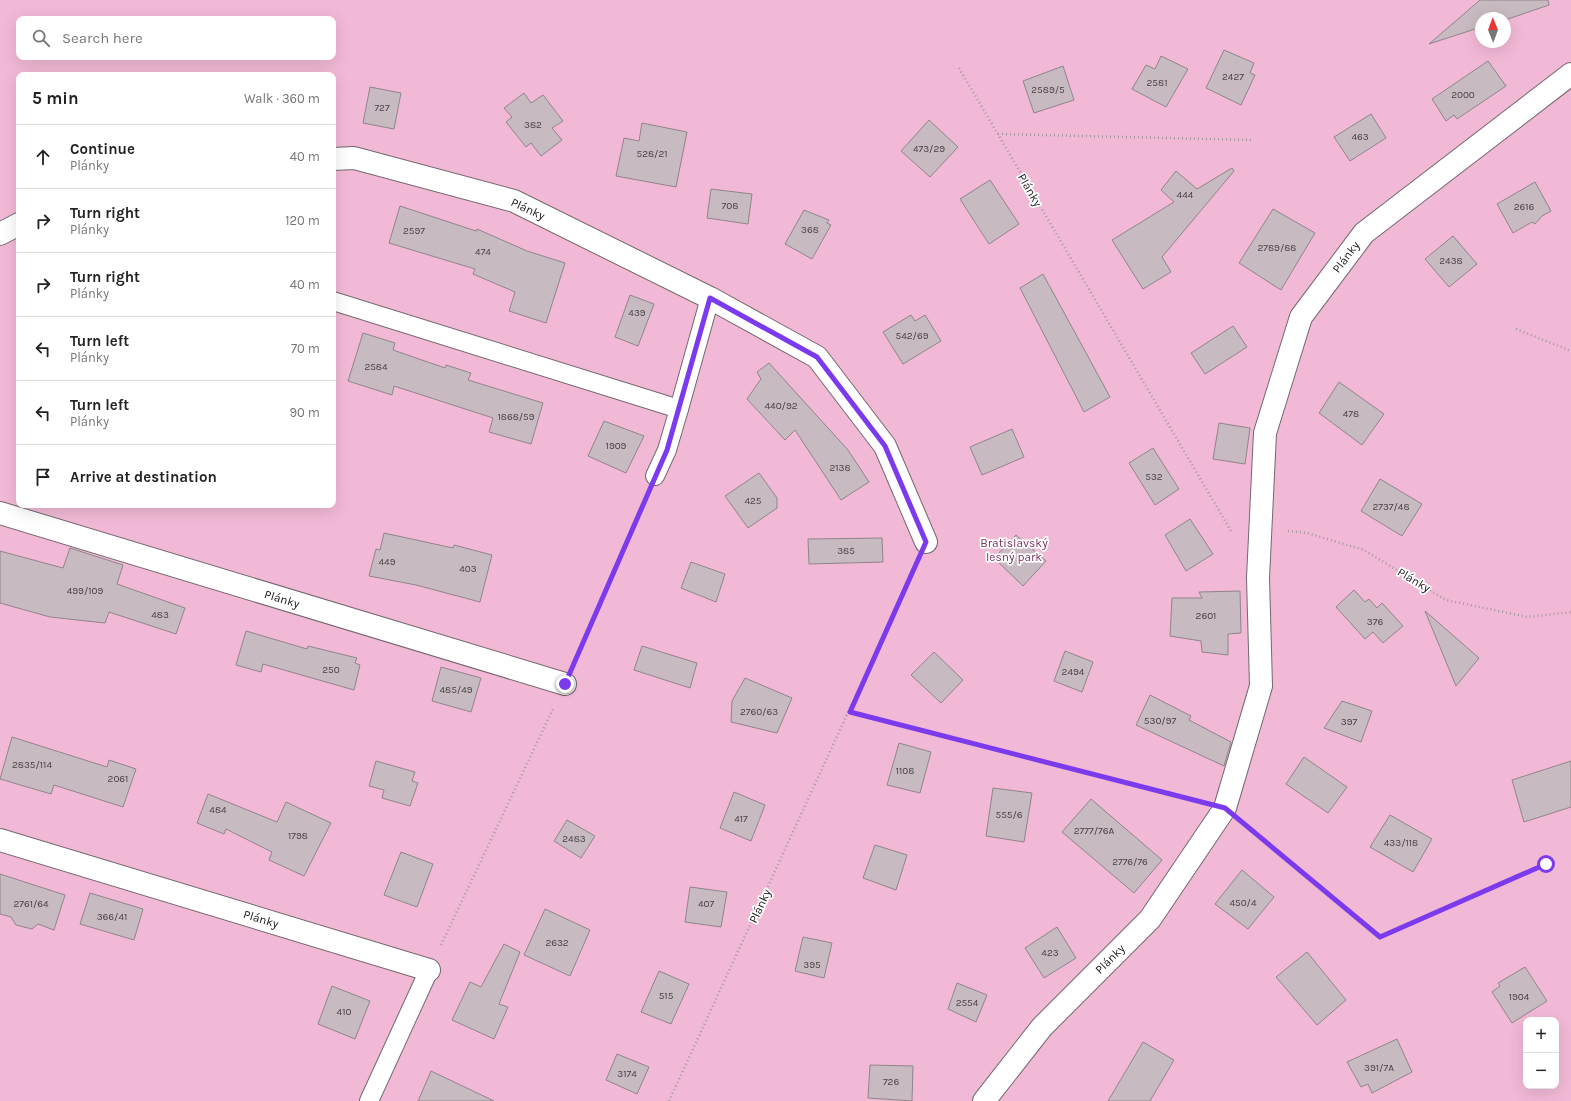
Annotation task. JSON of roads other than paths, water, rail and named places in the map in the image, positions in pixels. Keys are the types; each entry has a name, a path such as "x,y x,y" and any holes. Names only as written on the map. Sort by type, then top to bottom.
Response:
{"street":[{"name":"Plánky","path":"984,1101 1042,1027 1150,919 1225,808 1261,686 1258,578 1265,433 1301,317 1364,233 1571,74"},
{"name":"Plánky","path":"336,159 354,158 514,201 710,298 817,357 885,446 926,542"},
{"path":"0,234 16,226"},
{"name":"Plánky","path":"0,513 565,684"},
{"name":"Plánky","path":"0,840 429,970"}],"lane":[{"path":"655,476 667,450 710,298"},
{"path":"336,302 678,409"},
{"path":"369,1101 429,970"}],"park label":[{"name":"Bratislavský lesný park","path":"1014,550"}]}
